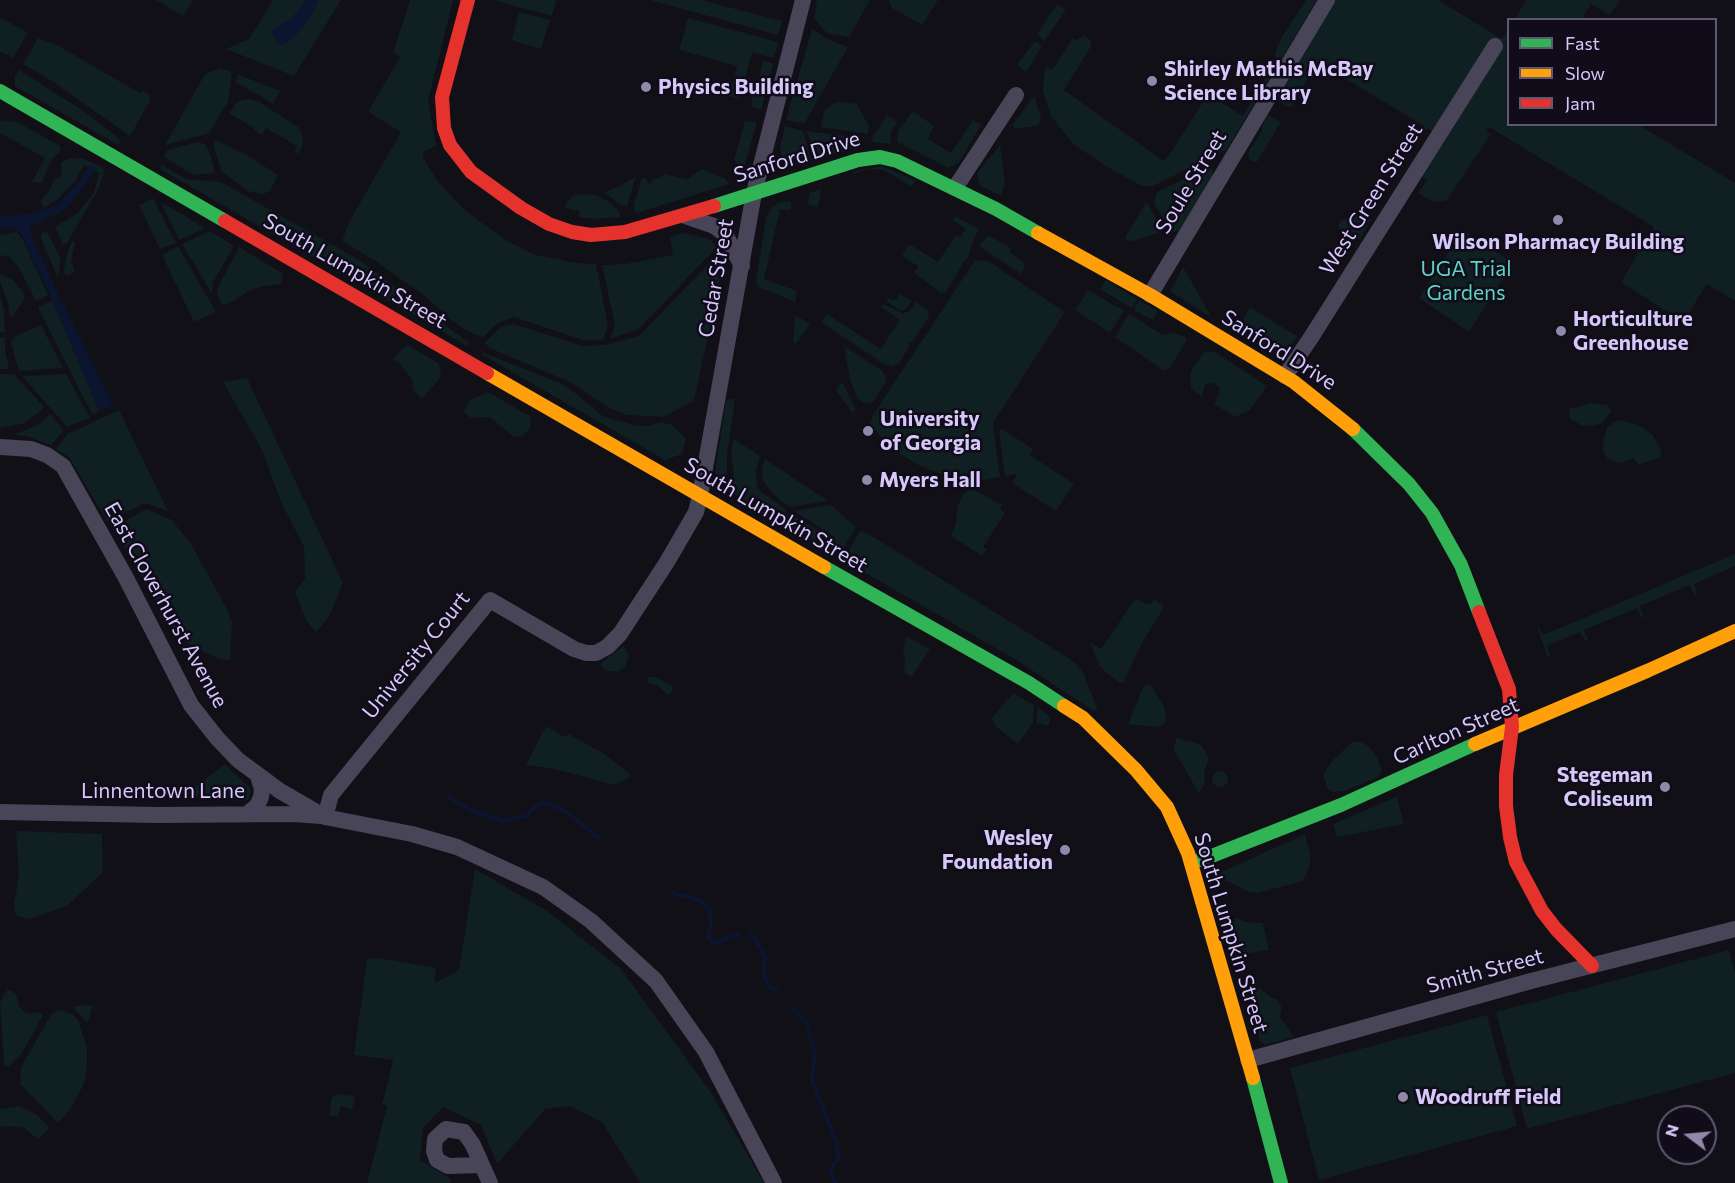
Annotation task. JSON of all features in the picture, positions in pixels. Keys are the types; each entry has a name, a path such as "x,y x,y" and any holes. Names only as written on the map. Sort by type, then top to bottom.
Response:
{"street":[{"name":"Sanford Drive","path":"468,0 445,82 442,114 450,145 471,172 528,213 549,224 572,232 591,235 625,232 685,216 850,162 879,157 897,161 955,188 1150,295 1285,376 1325,404 1364,437 1432,513 1461,565 1509,689 1512,727 1506,775 1506,806 1516,862 1542,911 1592,966"},
{"name":"Cedar Street","path":"700,496 754,193 803,0"},
{"name":"Soule Street","path":"1150,295 1327,0"},
{"name":"West Green Street","path":"1285,376 1495,46"},
{"name":"South Lumpkin Street","path":"0,91 700,496 1029,683 1083,718 1136,770 1167,807 1191,862 1281,1183"},
{"path":"955,188 1016,95"},
{"path":"685,216 714,226 724,234 742,266"},
{"name":"East Cloverhurst Avenue","path":"0,447 31,449 47,455 63,466 132,588 191,705 234,756 258,776 325,817 412,834 457,847 543,887 591,921 656,981 706,1052 774,1183"},
{"name":"University Court","path":"325,817 331,795 490,600 574,649 596,653 607,647 622,632 696,512 700,496"},
{"name":"Carlton Street","path":"1191,862 1204,859 1341,805 1512,727 1647,671 1735,631"},
{"path":"247,814 257,806 261,797 262,789 258,776"},
{"name":"Linnentown Lane","path":"0,812 325,817"},
{"name":"Smith Street","path":"1248,1060 1735,929"},
{"path":"482,1165 490,1183"}],"green space":[{"path":"156,0 193,0 183,16"},
{"path":"273,0 341,0 294,76 226,49 249,39"},
{"path":"410,0 453,0 428,101 436,146 423,152 423,158 439,183 467,212 507,241 535,255 596,264 608,325 603,340 583,340 514,317 498,323 483,337 469,332 451,320 426,297 374,260 342,241 349,222 401,132 368,112 400,57 393,53"},
{"path":"492,0 556,0 552,16"},
{"path":"650,0 701,0 782,21 778,35"},
{"path":"817,0 870,0 849,37 827,33 814,19"},
{"path":"889,0 938,0 922,25 892,8"},
{"path":"1306,0 1317,0 1227,149 1153,186 1142,186 1107,167 1072,143 1051,116 1043,91 1045,66 1052,70 1073,38 1076,40 1085,35 1092,42 1090,48 1064,90 1164,161 1208,94 1243,116 1276,60 1275,54 1281,38"},
{"path":"1329,0 1438,0 1502,39 1507,32 1507,126 1641,126 1735,183 1735,301 1707,284 1683,322 1621,282 1654,227 1489,127 1486,131 1491,134 1446,201 1433,202 1418,193 1427,180 1412,171 1434,132 1428,129 1425,131 1424,126 1318,62 1292,106 1289,107 1277,100 1304,54"},
{"path":"1526,0 1620,0 1610,15 1591,4 1583,18 1516,18"},
{"path":"1057,4 1066,10 1044,41 1037,34"},
{"path":"519,12 550,20 541,49 512,39"},
{"path":"0,17 28,33 13,58 0,51"},
{"path":"688,18 778,42 774,58 752,53 739,99 729,96 737,66 679,50"},
{"path":"812,29 829,40 848,47 804,124 786,120"},
{"path":"38,38 57,45 140,93 142,90 150,96 150,101 130,136 52,81 23,64"},
{"path":"1035,41 1042,46 1026,72 1017,65"},
{"path":"764,60 773,64 761,110 752,107 751,103"},
{"path":"220,68 232,72 228,102 209,133 165,145 205,74"},
{"path":"19,70 85,112 121,140 118,145 15,86 15,76"},
{"path":"237,74 280,91 273,104 236,82"},
{"path":"1034,96 1041,116 1040,122 1036,126 1014,129 1013,124"},
{"path":"249,99 258,101 298,127 302,133 303,143 299,154 294,151 297,146 266,128 262,135 229,113 238,101"},
{"path":"834,103 857,104 869,126 868,134 821,127 824,111"},
{"path":"913,111 934,126 928,139 951,153 973,120 981,125 959,162 949,168 897,142 898,131"},
{"path":"887,115 897,122 890,135 891,144 873,142 872,138"},
{"path":"1268,115 1281,122 1257,162 1250,161 1248,153 1262,131"},
{"path":"0,120 17,122 60,146 60,152 51,160 42,183 32,182 45,158 0,133"},
{"path":"745,121 757,122 743,171 734,160"},
{"path":"785,126 803,131 811,160 795,165 782,158 780,149"},
{"path":"807,131 859,138 863,141 861,146 817,159"},
{"path":"217,140 242,152 278,175 270,191 263,194 248,191 221,171 214,146"},
{"path":"197,142 205,144 215,173 196,175 164,157 167,150"},
{"path":"1000,145 1005,182 1001,196 980,185 977,173"},
{"path":"81,158 102,167 105,171 98,190 67,243 63,245 55,227 78,213 94,193 99,173 84,165 76,180 57,200 44,208 40,201 50,190 54,179 59,178 62,173 61,162"},
{"path":"162,165 186,179 221,182 361,261 469,343 467,346 160,169"},
{"path":"882,166 915,180 912,187 884,170 871,169 849,175 856,171"},
{"path":"1207,168 1212,170 1213,175 1180,230 1171,231 1154,204 1156,194"},
{"path":"702,169 726,179 729,184 637,213 635,211 634,205 642,177 650,185 652,179 660,178 664,174 688,179"},
{"path":"636,176 627,206 620,205 604,192 618,187"},
{"path":"821,189 818,207 808,205 809,193"},
{"path":"597,195 606,200 617,209 621,217 593,219 579,217 579,211 565,208 573,196"},
{"path":"153,198 176,243 160,249 139,205"},
{"path":"791,201 789,210 780,209 764,279 797,291 795,302 758,287 756,281 766,217 772,207 779,202"},
{"path":"161,202 205,228 179,240"},
{"path":"1145,204 1148,204 1162,229 1158,233 1130,242 1126,236"},
{"path":"1357,211 1371,220 1359,240 1342,231 1338,226 1341,220 1350,218"},
{"path":"955,216 979,229 968,258 962,263 946,292 941,293 914,273 918,266 902,256 909,244 938,262 956,235 960,237 966,229 953,220"},
{"name":"UGA Trial Gardens","path":"1463,230 1513,263 1469,332 1419,298"},
{"path":"47,231 61,260 58,278 41,239 41,234"},
{"path":"210,231 234,246 213,282 212,294 182,244"},
{"path":"17,232 23,240 48,295 36,301 19,268 10,257 0,255 0,235"},
{"path":"683,233 706,238 712,241 716,248 639,329 610,339 615,325 602,265 625,264 673,255 670,237"},
{"path":"988,235 1011,248 1010,252 1023,262 1025,267 1021,274 979,246"},
{"path":"73,240 75,244 71,261 75,272 68,275 64,274 64,270 68,250"},
{"path":"178,246 216,312 194,322 162,255"},
{"path":"239,247 282,273 283,279 280,284 260,287 227,305 221,304 217,293 218,287"},
{"path":"719,253 723,266 694,401 663,417 627,415 609,408 572,383 490,348 484,343 501,327 514,324 582,346 604,345 639,336"},
{"path":"975,260 988,261 1065,312 993,423 1000,477 983,480 944,475 920,466 894,450 870,425 873,415"},
{"path":"1183,267 1212,318 1170,291"},
{"path":"0,274 13,280 25,294 24,300 12,317 10,317"},
{"path":"1106,280 1137,299 1132,308 1100,289"},
{"path":"1088,290 1124,311 1110,333 1075,310"},
{"path":"0,294 4,311 5,332 0,332"},
{"path":"900,294 912,301 903,310 899,310 886,301 889,298 894,301"},
{"path":"1139,300 1158,311 1153,320 1134,310"},
{"path":"53,301 99,411 94,414 39,310 39,306"},
{"path":"916,302 928,310 929,316 912,343 908,345 899,363 892,366 884,364 821,322 827,314 881,349 900,320 881,307 883,304 902,313 908,312"},
{"path":"1250,307 1298,337 1287,348 1274,354 1236,332"},
{"path":"1129,314 1163,335 1174,333 1186,337 1186,341 1169,369 1163,370 1115,337"},
{"path":"795,315 810,324 796,344 793,342"},
{"path":"41,325 63,368 20,371 11,342 14,337"},
{"path":"0,337 5,337 8,369 0,369"},
{"path":"408,345 438,363 441,373 440,378 422,399 413,390 412,380 408,374 393,359"},
{"path":"844,346 885,375 886,382 873,402 863,403 857,397 850,380"},
{"path":"1211,351 1267,386 1250,410 1235,417 1214,404 1220,391 1219,386 1212,383 1205,385 1202,397 1191,389 1190,373 1203,353"},
{"path":"482,352 562,384 604,417 635,425 645,426 662,422 672,425 686,439 682,454 665,460 481,354"},
{"path":"0,374 14,374 43,406 42,410 25,423 0,428"},
{"path":"66,374 90,418 67,427 22,376"},
{"path":"247,378 343,583 329,617 316,632 306,620 295,592 305,579 304,547 281,502 262,450 223,382"},
{"path":"843,383 856,410 852,413 836,390"},
{"path":"488,392 531,417 530,428 523,436 514,437 491,418 471,418 463,412 470,400"},
{"path":"735,399 727,456 727,474 719,485 714,479 726,401"},
{"path":"1591,403 1607,405 1610,408 1611,412 1601,424 1581,425 1570,419 1569,409"},
{"path":"119,410 168,511 145,503 107,521 69,457 55,449 68,434"},
{"path":"50,414 64,430 51,445 26,436 14,435 39,424"},
{"path":"1620,420 1639,425 1653,435 1661,450 1661,457 1638,465 1634,458 1620,463 1607,458 1603,451 1603,443 1607,427"},
{"path":"1002,429 1033,449 1030,455 1074,484 1056,511 1012,483 1017,474 1005,476 999,432"},
{"path":"734,439 760,456 756,472 757,485 759,490 787,510 781,522 727,490 734,478 731,449"},
{"path":"765,459 828,501 790,507 775,496 763,481 762,468"},
{"path":"969,490 976,491 1002,505 1000,509 1005,513 983,547 987,549 982,556 951,536 956,523 957,507 963,494"},
{"path":"831,505 856,527 843,549 839,550 833,536 794,511"},
{"path":"146,509 172,520 191,544 226,607 232,623 230,660 219,659 190,645 180,637 167,622 114,528"},
{"path":"792,515 826,535 836,550 834,553 787,524"},
{"path":"860,531 867,533 1067,657 1084,674 1098,707 1092,710 1018,661 843,560"},
{"path":"1735,554 1735,566 1694,584 1697,595 1695,596 1690,585 1640,606 1644,618 1637,608 1584,630 1588,640 1586,642 1580,632 1547,646 1551,656 1547,656 1537,627 1543,635"},
{"path":"1139,599 1151,604 1155,599 1164,607 1142,643 1123,683 1119,683 1100,667 1090,642 1101,649 1133,602"},
{"path":"906,636 930,649 911,677 905,673 904,668 903,650"},
{"path":"623,646 629,654 625,667 618,672 605,670 600,664"},
{"path":"656,677 672,686 673,691 668,695 658,686 649,683 646,679"},
{"path":"1150,684 1164,706 1167,721 1162,726 1155,727 1128,724 1144,685"},
{"path":"1013,693 1034,705 1033,723 1018,744 995,726 992,718"},
{"path":"1038,707 1050,716 1049,726 1036,723"},
{"path":"546,726 564,737 569,734 604,754 630,774 629,778 614,785 555,769 526,765"},
{"path":"1177,737 1202,746 1209,758 1204,773 1205,783 1199,793 1173,749"},
{"path":"1352,742 1362,742 1368,746 1377,757 1382,770 1378,777 1344,791 1333,792 1328,789 1323,775 1333,760"},
{"path":"225,764 250,788 251,793 248,800 180,796 182,792 199,784"},
{"path":"1220,771 1226,773 1228,779 1226,785 1220,787 1214,785 1212,779 1214,773"},
{"path":"1397,797 1404,824 1337,837 1333,824"},
{"path":"16,831 102,834 103,872 67,906 30,919 16,916 14,904 19,876"},
{"path":"1305,834 1310,866 1303,881 1258,893 1249,892 1228,881 1214,880 1215,875"},
{"path":"475,869 547,911 621,969 712,1094 764,1183 640,1183 602,1122 569,1106 545,1109 497,1164 481,1125 443,1107 423,1128 420,1160 451,1179 450,1183 367,1183 387,1106 382,1105 393,1060 354,1055 367,959 379,958 436,968 435,983 459,970"},
{"path":"1234,919 1245,922 1263,923 1269,950 1245,954 1242,949 1232,946 1228,934 1232,931"},
{"path":"1729,950 1735,972 1735,1073 1527,1129 1496,1012"},
{"path":"1258,987 1272,998 1277,999 1282,1008 1280,1017 1294,1037 1265,1045 1260,1041 1244,989"},
{"path":"7,990 16,994 19,1006 24,1012 30,1014 38,1012 43,1015 22,1053 9,1066 4,1066 0,1001"},
{"path":"93,1005 88,1022 74,1008 75,1006"},
{"path":"61,1010 72,1014 78,1020 87,1048 87,1066 84,1084 70,1110 58,1123 20,1084 21,1068 25,1060 52,1013"},
{"name":"Woodruff Field","path":"1487,1015 1517,1126 1319,1180 1290,1068"},
{"path":"337,1094 355,1096 352,1110 341,1106 338,1117 329,1115 332,1097"},
{"path":"19,1106 37,1115 50,1128 38,1139 24,1128 0,1127 0,1109"}],"water":[{"path":"306,0 319,0 308,21 292,40 282,45 275,39 271,30 291,19"},
{"path":"90,165 97,168 71,204 31,226 30,231 113,405 99,411 53,301 20,231 0,227 0,216 32,214 57,205 79,182"}],"waterway":[{"path":"448,797 471,810 503,821 525,816 540,803 550,804 568,813 598,837"},
{"path":"673,893 699,900 710,911 711,925 708,938 714,943 739,934"},
{"path":"751,933 765,956 764,975 770,988 777,989"},
{"path":"793,1010 806,1021 815,1053 812,1080 836,1141 839,1159 830,1169 835,1183"}],"traffic: fast":[{"path":"0,91 225,221"},
{"path":"714,206 858,160 880,157 897,161 996,209 1038,233"},
{"path":"1353,429 1409,484 1432,513 1461,565 1479,612"},
{"path":"824,567 1029,683 1064,706"},
{"path":"1191,862 1204,859 1341,805 1475,744"},
{"path":"1253,1078 1281,1183"}],"traffic: slow":[{"path":"1038,233 1150,295 1294,382 1353,429"},
{"path":"487,373 824,567"},
{"path":"1475,744 1735,631"},
{"path":"1064,706 1083,718 1136,770 1167,807 1188,853 1253,1078"}],"traffic: jam":[{"path":"468,0 442,97 444,128 450,145 471,172 521,208 549,224 572,232 591,235 625,232 714,206"},
{"path":"225,221 487,373"},
{"path":"1479,612 1509,689 1512,727 1506,775 1506,806 1516,862 1542,911 1592,966"}],"place":[{"name":"Shirley Mathis McBay Science Library","path":"1152,81"},
{"name":"Physics Building","path":"646,87"},
{"name":"Wilson Pharmacy Building","path":"1558,220"},
{"name":"Horticulture Greenhouse","path":"1561,331"},
{"name":"University of Georgia","path":"868,431"},
{"name":"Myers Hall","path":"867,480"},
{"name":"Stegeman Coliseum","path":"1665,787"},
{"name":"Wesley Foundation","path":"1065,850"},
{"name":"Woodruff Field","path":"1403,1097"}]}
